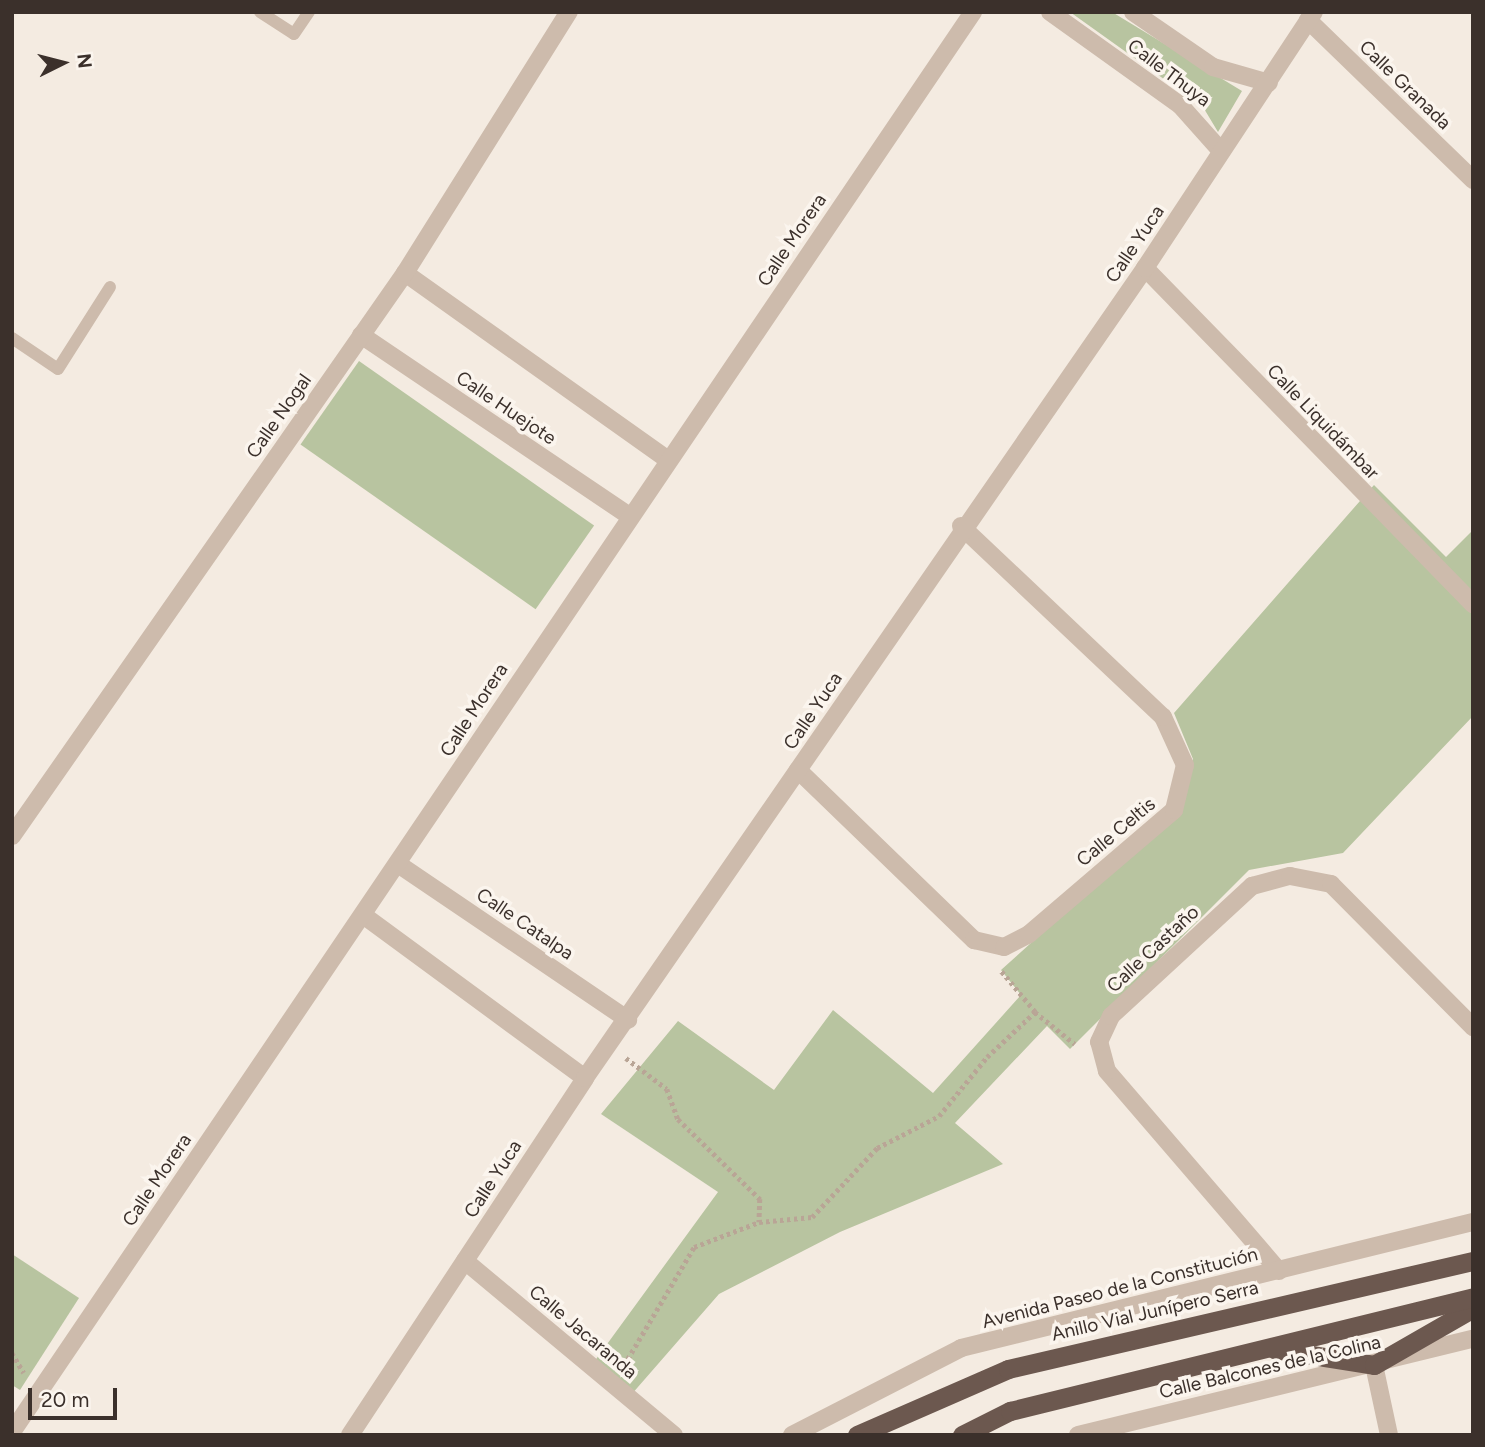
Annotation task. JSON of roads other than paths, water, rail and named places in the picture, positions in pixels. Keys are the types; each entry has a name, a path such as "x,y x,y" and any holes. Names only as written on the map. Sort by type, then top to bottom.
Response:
{"highway":[{"name":"Anillo Vial Junípero Serra","path":"857,1435 1007,1369 1473,1261"},
{"path":"962,1435 1010,1411 1473,1297"},
{"path":"1265,1348 1374,1365 1473,1308"}],"street":[{"name":"Calle Nogal","path":"12,836 405,273 569,12"},
{"name":"Calle Morera","path":"12,1432 398,864 628,515 973,12"},
{"name":"Calle Thuya","path":"1050,12 1180,105 1221,151"},
{"name":"Calle Thuya","path":"1133,12 1213,67 1269,83"},
{"name":"Calle Yuca","path":"350,1435 584,1078 611,1047 961,526 1145,268 1311,16"},
{"name":"Calle Granada","path":"1311,16 1473,180"},
{"name":"Calle Liquidámbar","path":"1145,268 1473,604"},
{"path":"405,273 667,458"},
{"name":"Calle Huejote","path":"361,335 628,515"},
{"name":"Calle Celtis","path":"798,770 974,940 1004,947 1029,934 1174,810 1185,765 1163,716 961,526"},
{"name":"Calle Catalpa","path":"398,864 628,1020"},
{"name":"Calle Castaño","path":"1279,1271 1107,1071 1099,1042 1111,1016 1252,886 1290,876 1331,884 1473,1027"},
{"path":"363,915 584,1078"},
{"name":"Avenida Paseo de la Constitución","path":"792,1435 961,1348 1473,1222"},
{"name":"Calle Jacaranda","path":"465,1261 674,1435"},
{"name":"Calle Balcones de la Colina","path":"1086,1433 1473,1339"},
{"path":"1374,1365 1389,1435"}],"lane":[{"path":"261,12 294,34 309,12"},
{"path":"12,338 58,369 110,287"}]}
